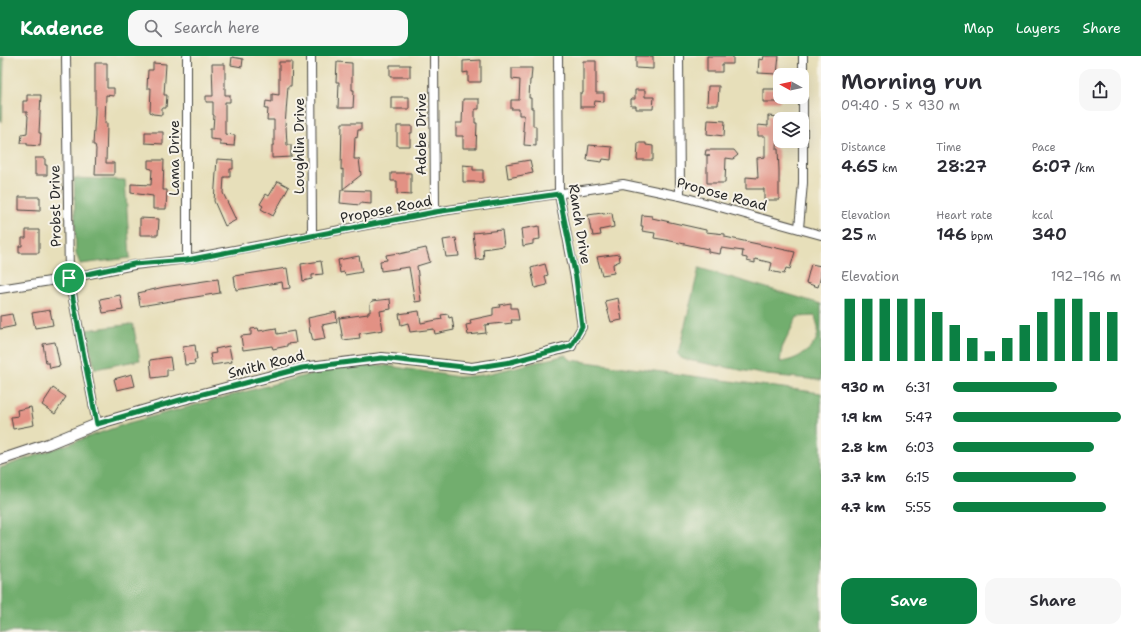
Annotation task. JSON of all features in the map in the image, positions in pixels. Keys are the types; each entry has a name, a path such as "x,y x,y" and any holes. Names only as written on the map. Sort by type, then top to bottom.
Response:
{"street":[{"name":"Probst Drive","path":"66,56 69,278 97,424"},
{"name":"Lama Drive","path":"187,56 187,260"},
{"name":"Loughlin Drive","path":"312,56 312,235"},
{"name":"Adobe Drive","path":"434,56 435,212"},
{"name":"Ranch Drive","path":"558,56 559,194 576,278 582,327 571,346"},
{"path":"679,56 680,196"},
{"path":"799,228 803,184 803,56"},
{"name":"Propose Road","path":"0,289 69,278 134,264 187,260 435,212 623,184 680,196 821,235"},
{"name":"Smith Road","path":"0,460 48,444 97,424 180,400 302,368 382,358 472,368 511,362 571,346"}],"green space":[{"path":"0,58 4,58 2,121 0,121"},
{"path":"74,178 125,180 130,258 80,264 76,253"},
{"path":"699,268 821,304 821,380 767,375 682,359 678,354","holes":["815,316 818,330 817,338 814,344 798,357 780,362 782,348 797,317"]},
{"path":"133,324 140,360 95,369 86,330"},
{"path":"566,355 571,360 821,393 821,632 0,632 0,468 128,423 334,368 383,365 459,377 483,375"}],"building":[{"path":"636,56 653,56 653,69 636,68"},
{"path":"707,56 733,56 733,64 722,64 722,72 707,72"},
{"path":"764,56 779,56 778,68 773,68 773,74 758,73 759,59 763,60"},
{"path":"232,57 243,59 242,67 231,65"},
{"path":"481,60 481,82 468,82 468,72 463,73 463,61"},
{"path":"583,61 596,61 596,93 604,93 604,102 595,101 594,107 580,107 580,93 583,93"},
{"path":"279,62 292,62 291,86 288,86 285,126 287,145 291,145 291,157 272,158 272,145 274,145 274,120 267,120 268,109 265,109 266,101 272,102 272,94 279,95"},
{"path":"337,62 352,63 352,90 354,90 353,108 338,108 339,82 336,82"},
{"path":"95,63 107,63 107,88 114,88 114,96 106,95 105,124 107,123 106,163 114,163 114,175 95,175 96,149 95,145 93,145 95,114"},
{"path":"153,63 166,64 164,95 167,95 166,108 162,108 162,115 153,114 150,112 151,88 147,88 148,70 153,70"},
{"path":"212,64 225,64 225,95 230,95 230,102 225,102 225,134 235,135 234,146 220,145 220,140 210,139 210,129 213,129 213,102 206,102 206,96 213,96"},
{"path":"390,65 410,65 410,77 390,77"},
{"path":"512,68 532,68 529,98 531,98 531,108 533,108 533,126 536,126 536,146 524,145 524,115 519,115 519,109 511,109 511,100 519,100 520,80 512,79"},
{"path":"708,86 719,86 718,105 707,105"},
{"path":"763,89 773,89 773,102 763,102"},
{"path":"635,90 645,90 645,97 654,97 653,109 636,109 636,106 631,106 631,99 635,99"},
{"path":"27,95 41,95 39,133 41,133 40,146 21,143 22,134 27,133 28,116 27,112 23,112 23,101 27,101"},
{"path":"391,97 409,97 409,109 391,109"},
{"path":"463,99 479,99 479,109 475,109 475,123 477,123 476,148 463,148 463,136 456,136 456,123 462,123"},
{"path":"768,116 773,116 773,148 778,149 779,200 764,200 764,189 746,189 746,177 758,178 757,158 765,157 765,136 758,136 758,125 768,126"},
{"path":"708,120 725,121 724,136 707,134"},
{"path":"342,123 361,123 361,130 358,130 357,138 355,137 354,159 359,159 361,175 343,189 343,169 341,170"},
{"path":"397,126 412,126 412,133 410,133 410,146 397,146"},
{"path":"145,132 163,132 163,144 145,143"},
{"path":"638,143 646,143 646,145 653,146 653,160 637,160"},
{"path":"589,145 612,147 611,160 603,159 602,162 587,160"},
{"path":"706,150 734,150 738,155 733,159 726,158 725,183 707,183"},
{"path":"35,158 45,158 47,175 35,175"},
{"path":"217,159 233,160 233,169 230,169 230,177 224,177 223,193 236,220 225,226 214,201"},
{"path":"148,160 164,160 163,190 167,190 166,209 153,209 153,196 131,193 131,184 151,185 152,169 148,168"},
{"path":"530,160 533,173 508,178 506,164"},
{"path":"463,165 473,166 473,170 483,170 483,182 463,182"},
{"path":"391,173 411,173 411,195 397,194 397,181 391,181"},
{"path":"278,181 289,187 273,216 261,209 263,206 260,204 266,194 269,196"},
{"path":"341,190 371,191 371,204 360,203 360,205 340,203"},
{"path":"19,197 40,197 40,211 19,210"},
{"path":"612,213 614,227 600,230 601,235 593,236 588,215"},
{"path":"642,215 652,216 652,218 706,230 706,232 725,234 725,237 795,252 790,269 786,268 784,274 770,271 772,263 755,259 755,263 747,261 747,258 742,257 743,251 721,248 720,254 708,252 708,249 654,238 655,233 642,231"},
{"path":"140,218 159,219 158,235 140,235"},
{"path":"539,226 540,239 533,240 533,244 523,246 521,229"},
{"path":"26,230 39,230 39,253 19,253 19,246 22,246 22,238 26,238"},
{"path":"502,230 504,246 483,249 484,259 476,260 473,233"},
{"path":"456,238 459,256 446,257 443,240"},
{"path":"426,248 430,262 417,266 421,301 415,302 409,267 381,271 380,261 387,260 386,255 399,254"},
{"path":"619,254 620,261 613,264 614,273 602,275 597,257"},
{"path":"359,256 362,272 345,275 344,272 340,273 338,260"},
{"path":"321,261 323,274 312,275 312,279 303,281 301,264"},
{"path":"545,264 548,275 545,276 547,285 535,288 531,268"},
{"path":"811,264 821,266 821,276 818,287 806,283"},
{"path":"287,268 290,288 283,289 282,282 236,290 234,276"},
{"path":"218,279 220,293 140,306 138,293 164,287"},
{"path":"120,295 123,310 103,313 100,299"},
{"path":"618,298 622,320 611,322 605,301"},
{"path":"390,299 391,309 380,311 383,330 359,334 360,338 343,340 339,318 368,314 368,312 370,312 370,304 372,301"},
{"path":"511,303 511,308 517,308 519,320 511,320 512,323 485,325 486,333 468,335 466,325 471,324 470,320 493,315 493,308 500,307 499,305"},
{"path":"50,310 53,325 35,328 32,313"},
{"path":"419,311 421,323 442,319 441,315 448,314 449,318 452,317 454,330 435,334 434,329 410,332 408,323 401,325 399,314"},
{"path":"336,312 337,322 322,325 325,339 313,341 310,333 308,318"},
{"path":"12,314 15,326 0,329 0,316"},
{"path":"258,328 259,331 276,328 277,334 294,331 296,343 287,344 287,346 273,349 272,346 243,350 241,336 251,335 251,329"},
{"path":"55,342 60,366 50,368 49,363 46,363 43,344"},
{"path":"195,345 197,360 194,360 195,364 185,365 183,347"},
{"path":"229,346 232,362 212,365 210,354 216,353 215,349"},
{"path":"170,357 172,370 167,370 167,376 152,378 150,360"},
{"path":"132,374 135,386 117,390 114,379"},
{"path":"53,388 66,397 55,414 42,405"},
{"path":"31,407 34,425 13,429 11,417 18,416 17,410"}],"route":[{"path":"559,194 576,278 582,327 571,346 511,362 472,368 382,358 302,368 180,400 97,424 69,278 134,264 187,260 435,212 559,194"}]}
